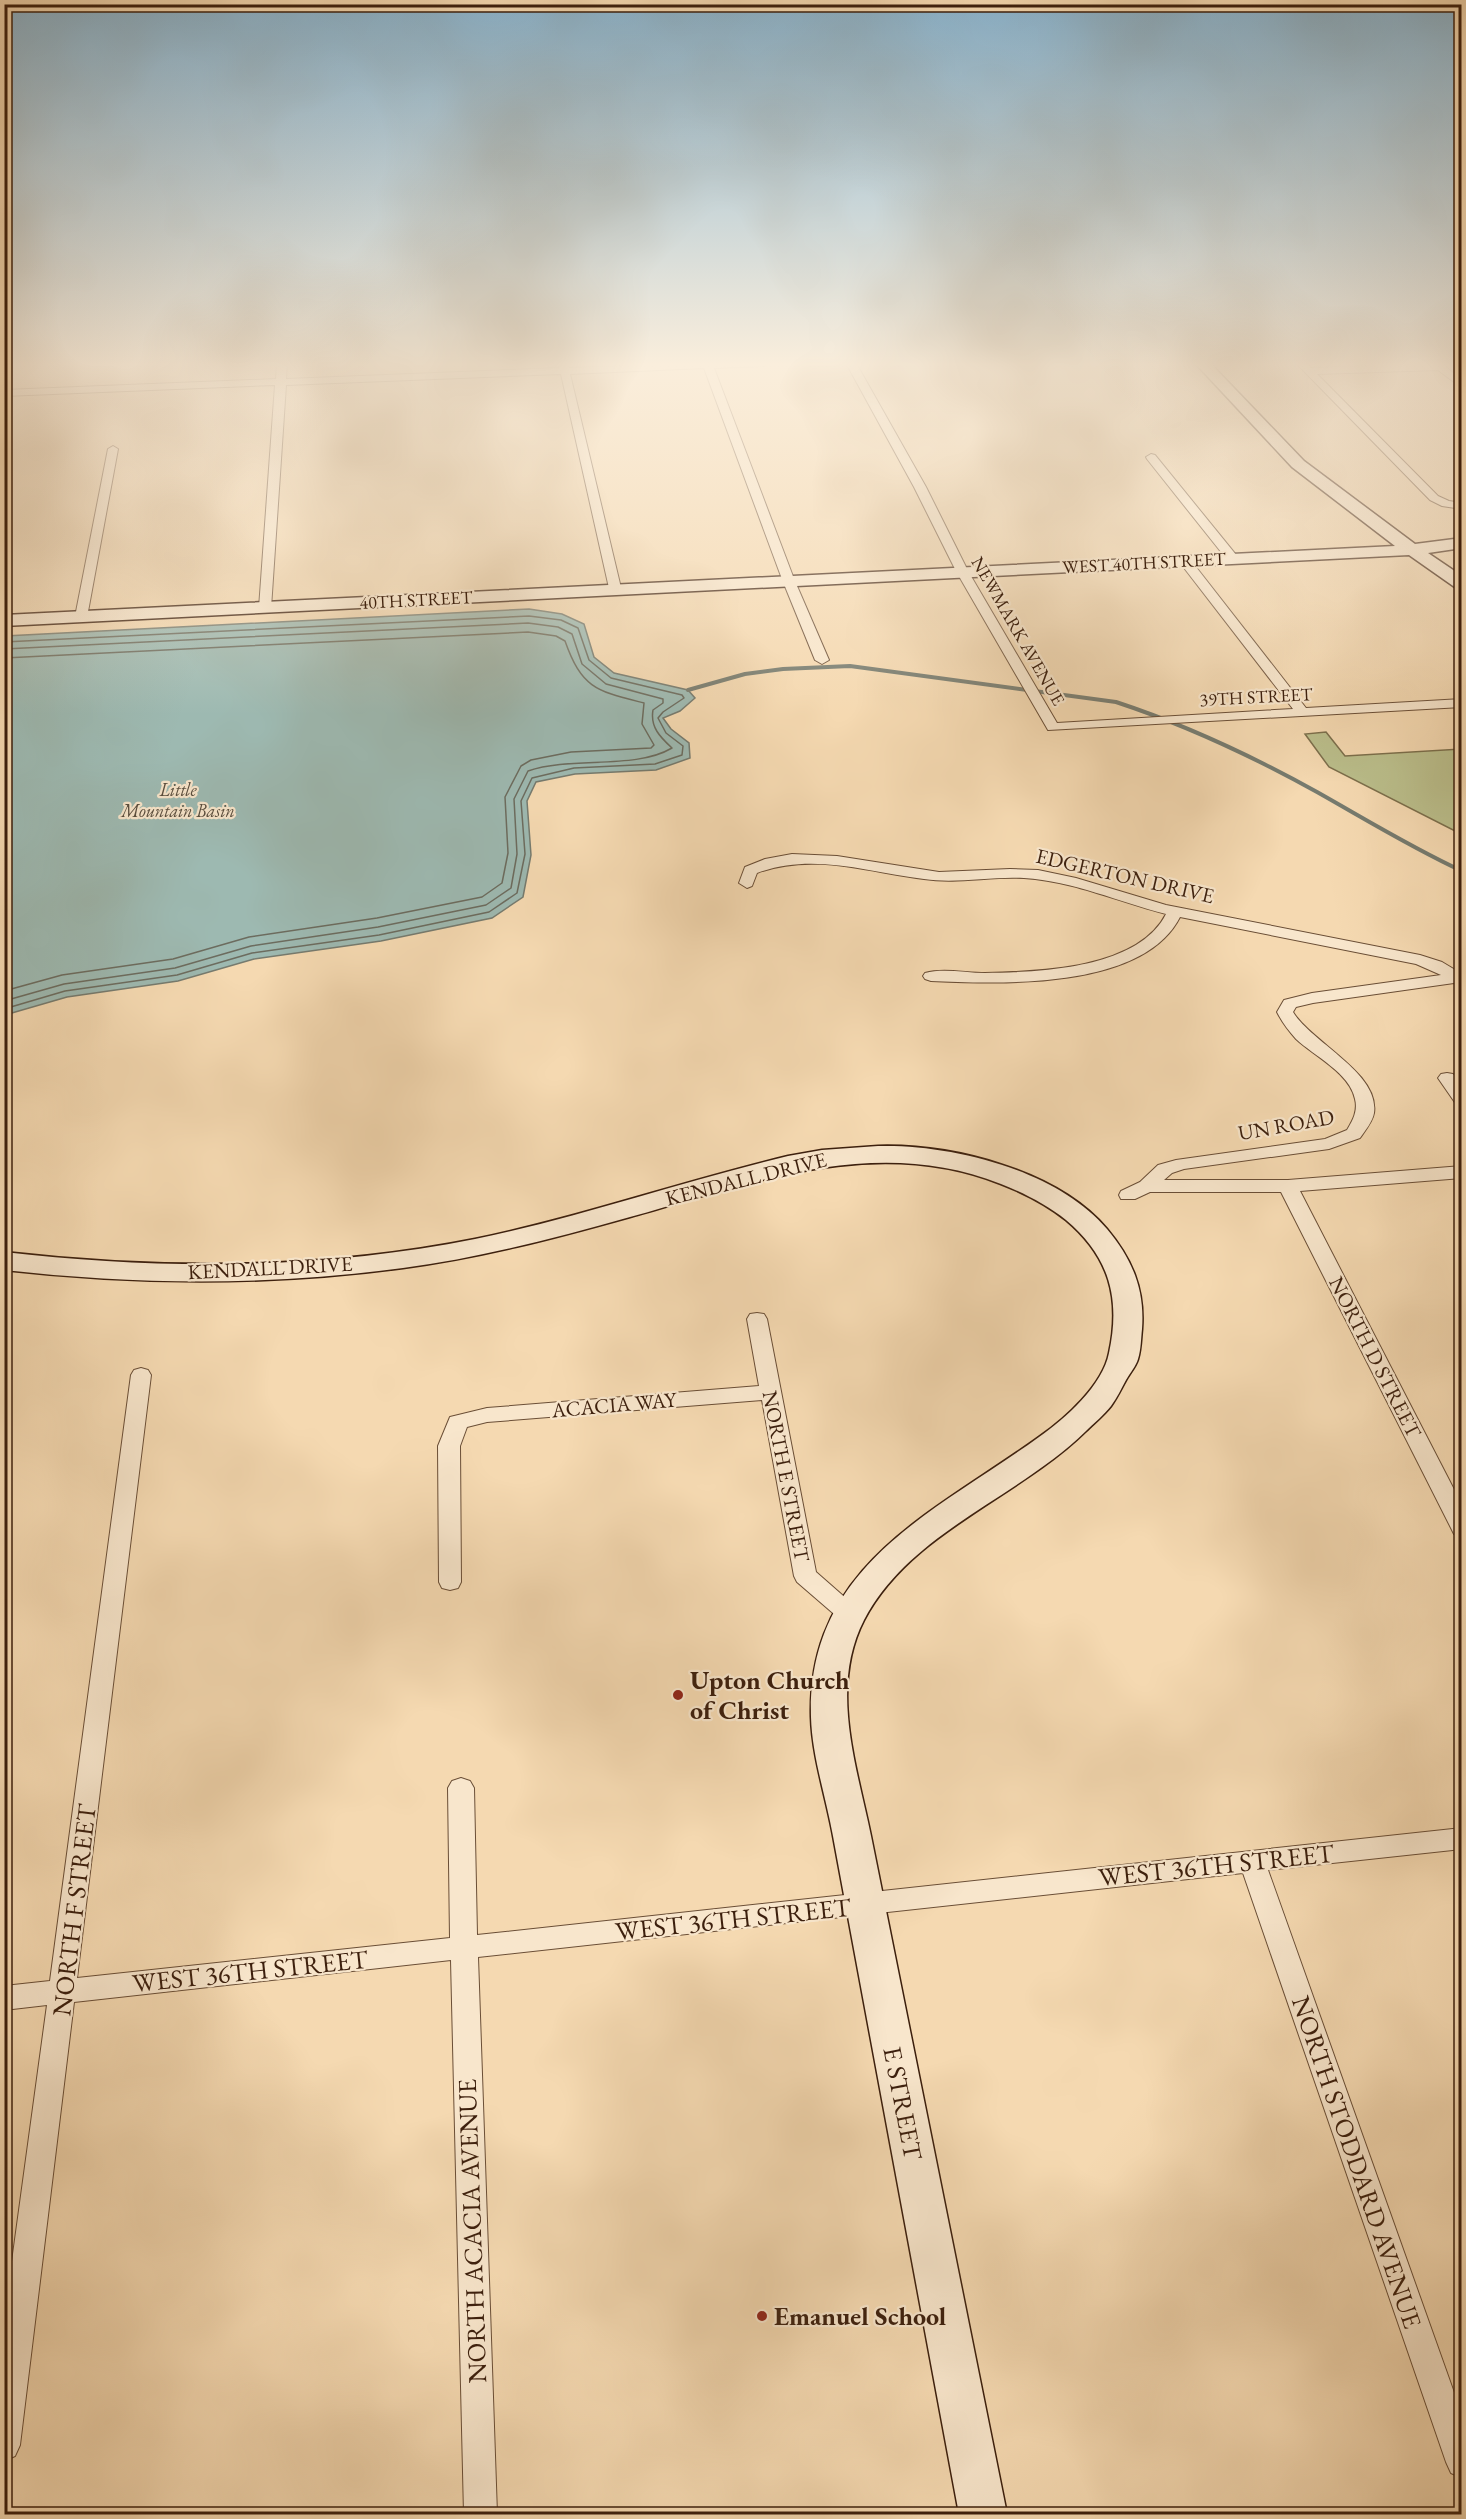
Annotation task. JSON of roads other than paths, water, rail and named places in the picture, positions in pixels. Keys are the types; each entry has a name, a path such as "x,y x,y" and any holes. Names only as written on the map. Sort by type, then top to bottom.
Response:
{"main road":[{"path":"1319,481 1410,550 1461,584"},
{"path":"1376,525 1418,539 1461,541"},
{"name":"WEST 40TH STREET","path":"827,578 1410,550 1461,541"},
{"name":"40TH STREET","path":"4,621 827,578"},
{"name":"KENDALL DRIVE","path":"4,1261 131,1272 204,1274 275,1272 427,1256 536,1234 771,1169 829,1157 869,1154 920,1155 979,1166 1046,1196 1079,1217 1107,1245 1120,1270 1128,1299 1130,1332 1127,1346 1109,1387 1073,1429 930,1527 884,1567 863,1591 849,1614 837,1650 829,1690"},
{"name":"E STREET","path":"829,1690 830,1733 866,1904 983,2514"}],"street":[{"path":"81,617 108,481"},
{"path":"265,608 273,481"},
{"path":"590,481 615,588"},
{"path":"750,481 822,660"},
{"name":"NEWMARK AVENUE","path":"916,481 962,571 1053,727"},
{"path":"1170,481 1233,558"},
{"path":"1417,481 1434,498 1446,504 1461,506"},
{"path":"1185,561 1302,712"},
{"name":"39TH STREET","path":"1053,727 1461,703"},
{"name":"EDGERTON DRIVE","path":"747,883 750,870 768,864 838,860 933,876 1008,873 1040,875 1175,911 1420,960 1436,965 1460,980"},
{"path":"931,975 968,978 1046,974 1098,964 1126,956 1148,944 1160,935 1175,911"},
{"name":"UN ROAD","path":"1147,1185 1165,1169 1183,1164 1320,1146 1354,1134 1365,1112 1365,1102 1357,1085 1296,1028 1287,1017 1286,1007 1298,1000 1460,980"},
{"path":"1447,1078 1461,1100"},
{"path":"1128,1195 1147,1185 1288,1186 1461,1172"},
{"name":"NORTH D STREET","path":"1288,1186 1461,1528"},
{"name":"NORTH E STREET","path":"757,1319 805,1576 849,1614"},
{"name":"NORTH F STREET","path":"4,2445 64,1992 141,1375"},
{"name":"ACACIA WAY","path":"450,1582 449,1446 458,1422 486,1415 770,1392"},
{"name":"NORTH ACACIA AVENUE","path":"461,1788 481,2514"},
{"name":"WEST 36TH STREET","path":"4,1998 1461,1838"},
{"name":"NORTH STODDARD AVENUE","path":"1252,1861 1461,2462"}],"water":[{"name":"Little Mountain Basin","path":"529,609 562,614 584,624 594,657 614,673 688,690 695,698 680,711 663,718 671,729 689,743 690,758 656,770 575,774 536,782 527,801 531,855 523,897 492,918 381,941 254,959 178,981 67,997 5,1015 5,636"}],"waterway":[{"path":"688,690 745,674 783,669 850,666 1116,702 1193,731 1268,766 1462,871"}],"place":[{"name":"Upton Church of Christ","path":"678,1695"},
{"name":"Emanuel School","path":"762,2316"}]}
